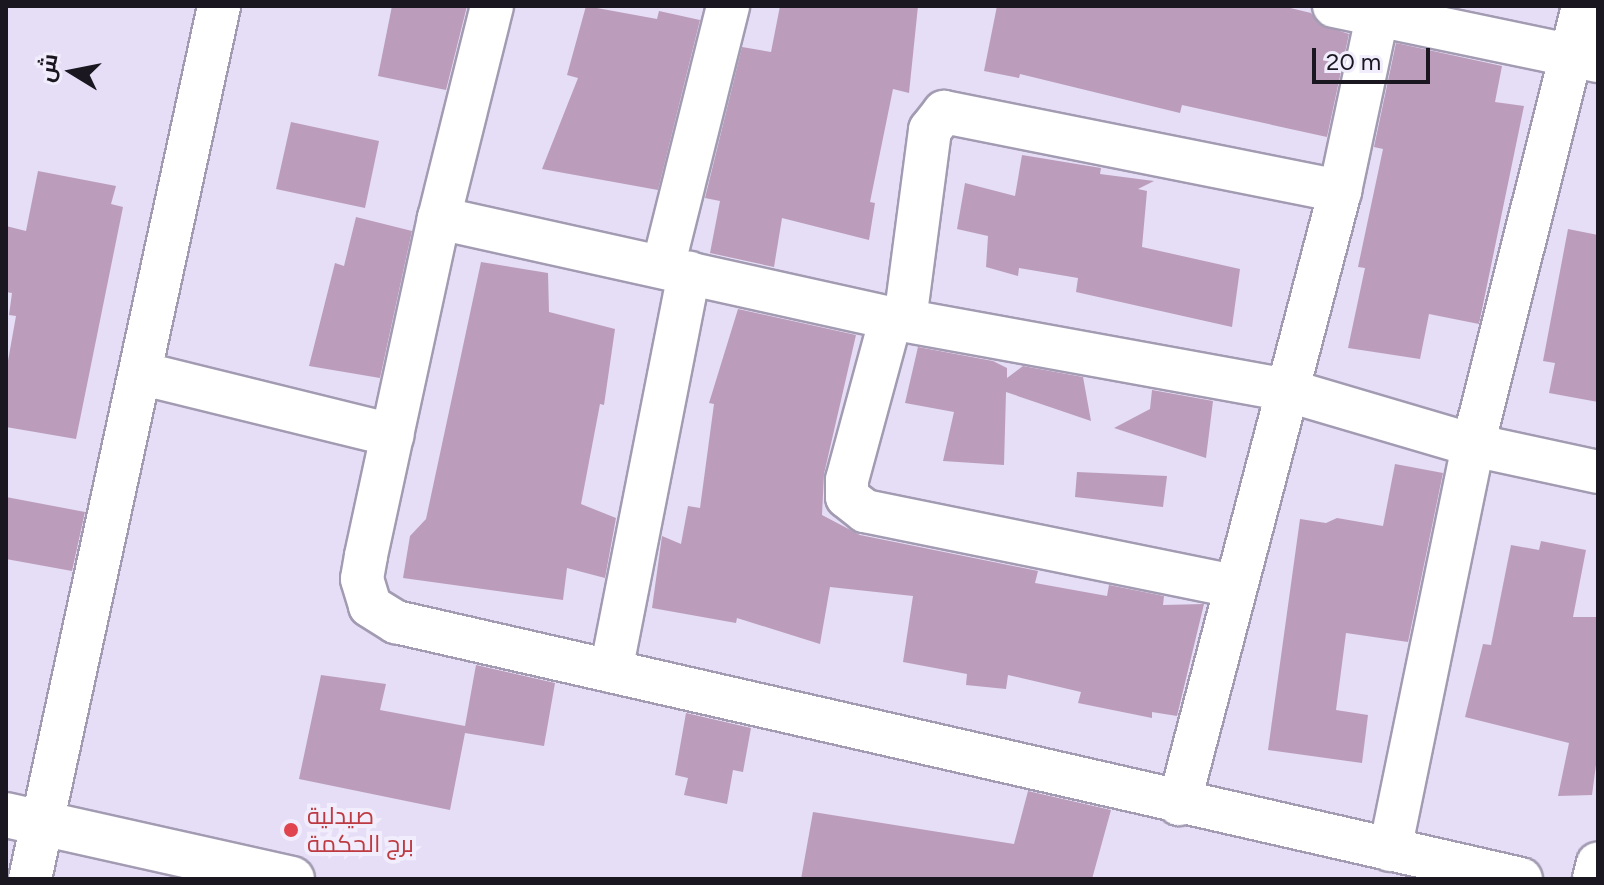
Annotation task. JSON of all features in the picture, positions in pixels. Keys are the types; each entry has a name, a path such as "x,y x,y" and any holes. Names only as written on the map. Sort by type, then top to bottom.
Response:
{"street":[{"path":"30,879 24,819 140,373 219,6"},
{"path":"492,6 439,218 362,579 370,606 396,622 1179,804 1521,879"},
{"path":"611,671 676,270 728,6"},
{"path":"1390,850 1473,445 1585,58 1583,6"},
{"path":"1179,804 1340,191 1360,10 1585,58"},
{"path":"1234,586 865,511 847,497 851,459 898,319 930,130 944,112 1340,191"},
{"path":"439,218 898,319 1286,390 1473,445 1598,472"},
{"path":"140,373 392,435"},
{"path":"24,819 292,879"},
{"path":"1594,879 1598,863"}],"building":[{"path":"392,6 467,6 446,90 378,76"},
{"path":"586,6 657,19 659,11 700,20 658,190 542,169 578,78 567,75"},
{"path":"780,6 918,6 909,93 893,89 870,202 875,203 869,240 782,218 774,267 710,253 720,201 705,198 742,47 771,52"},
{"path":"997,6 1282,6 1311,13 1319,24 1349,34 1327,137 1182,105 1180,113 1020,74 1019,78 984,71"},
{"path":"1396,43 1502,66 1495,102 1524,106 1479,324 1429,314 1420,359 1348,348 1365,268 1358,267 1383,149 1374,147"},
{"path":"291,122 379,141 365,208 276,189"},
{"path":"1022,155 1101,168 1100,174 1154,181 1138,189 1147,191 1142,247 1240,269 1232,327 1076,292 1078,278 1019,268 1018,276 986,267 988,236 957,229 965,183 1015,196"},
{"path":"38,171 116,186 111,204 123,207 76,439 6,427 6,372 16,316 9,315 12,293 6,292 6,226 26,231"},
{"path":"356,217 412,231 380,378 309,366 335,263 344,266"},
{"path":"1568,229 1598,235 1598,402 1549,393 1555,363 1543,361"},
{"path":"481,262 548,273 549,312 615,329 604,405 600,404 581,504 616,518 605,578 567,568 563,600 403,578 410,536 426,519"},
{"path":"738,309 856,335 824,474 822,515 860,535 1038,571 1035,583 1107,596 1109,585 1164,596 1163,605 1204,604 1177,716 1152,712 1152,718 1078,703 1081,692 1008,675 1006,689 966,685 967,674 903,662 913,596 830,587 820,644 737,618 736,623 652,608 662,536 681,544 688,506 700,508 714,404 709,403"},
{"path":"918,347 993,361 1007,368 1007,378 1023,366 1083,377 1091,421 1006,392 1004,465 943,461 954,412 905,403"},
{"path":"1152,390 1213,401 1206,458 1114,428 1150,409"},
{"path":"1395,464 1443,473 1408,642 1346,633 1336,710 1368,715 1362,763 1268,750 1300,519 1326,523 1337,518 1383,526"},
{"path":"1077,472 1167,476 1163,507 1075,497"},
{"path":"6,497 85,512 72,571 6,559"},
{"path":"1541,541 1586,550 1573,617 1598,617 1598,750 1592,795 1558,796 1569,743 1465,717 1483,644 1491,645 1511,545 1539,550"},
{"path":"476,665 555,683 544,746 465,733 450,810 299,779 321,675 386,684 380,710 465,726"},
{"path":"686,713 751,728 743,772 733,770 727,804 684,795 688,778 675,775"},
{"path":"1028,791 1111,810 1092,879 801,879 813,812 1014,844"}],"place":[{"name":"صيدلية برج الحكمة","path":"291,830"}]}
